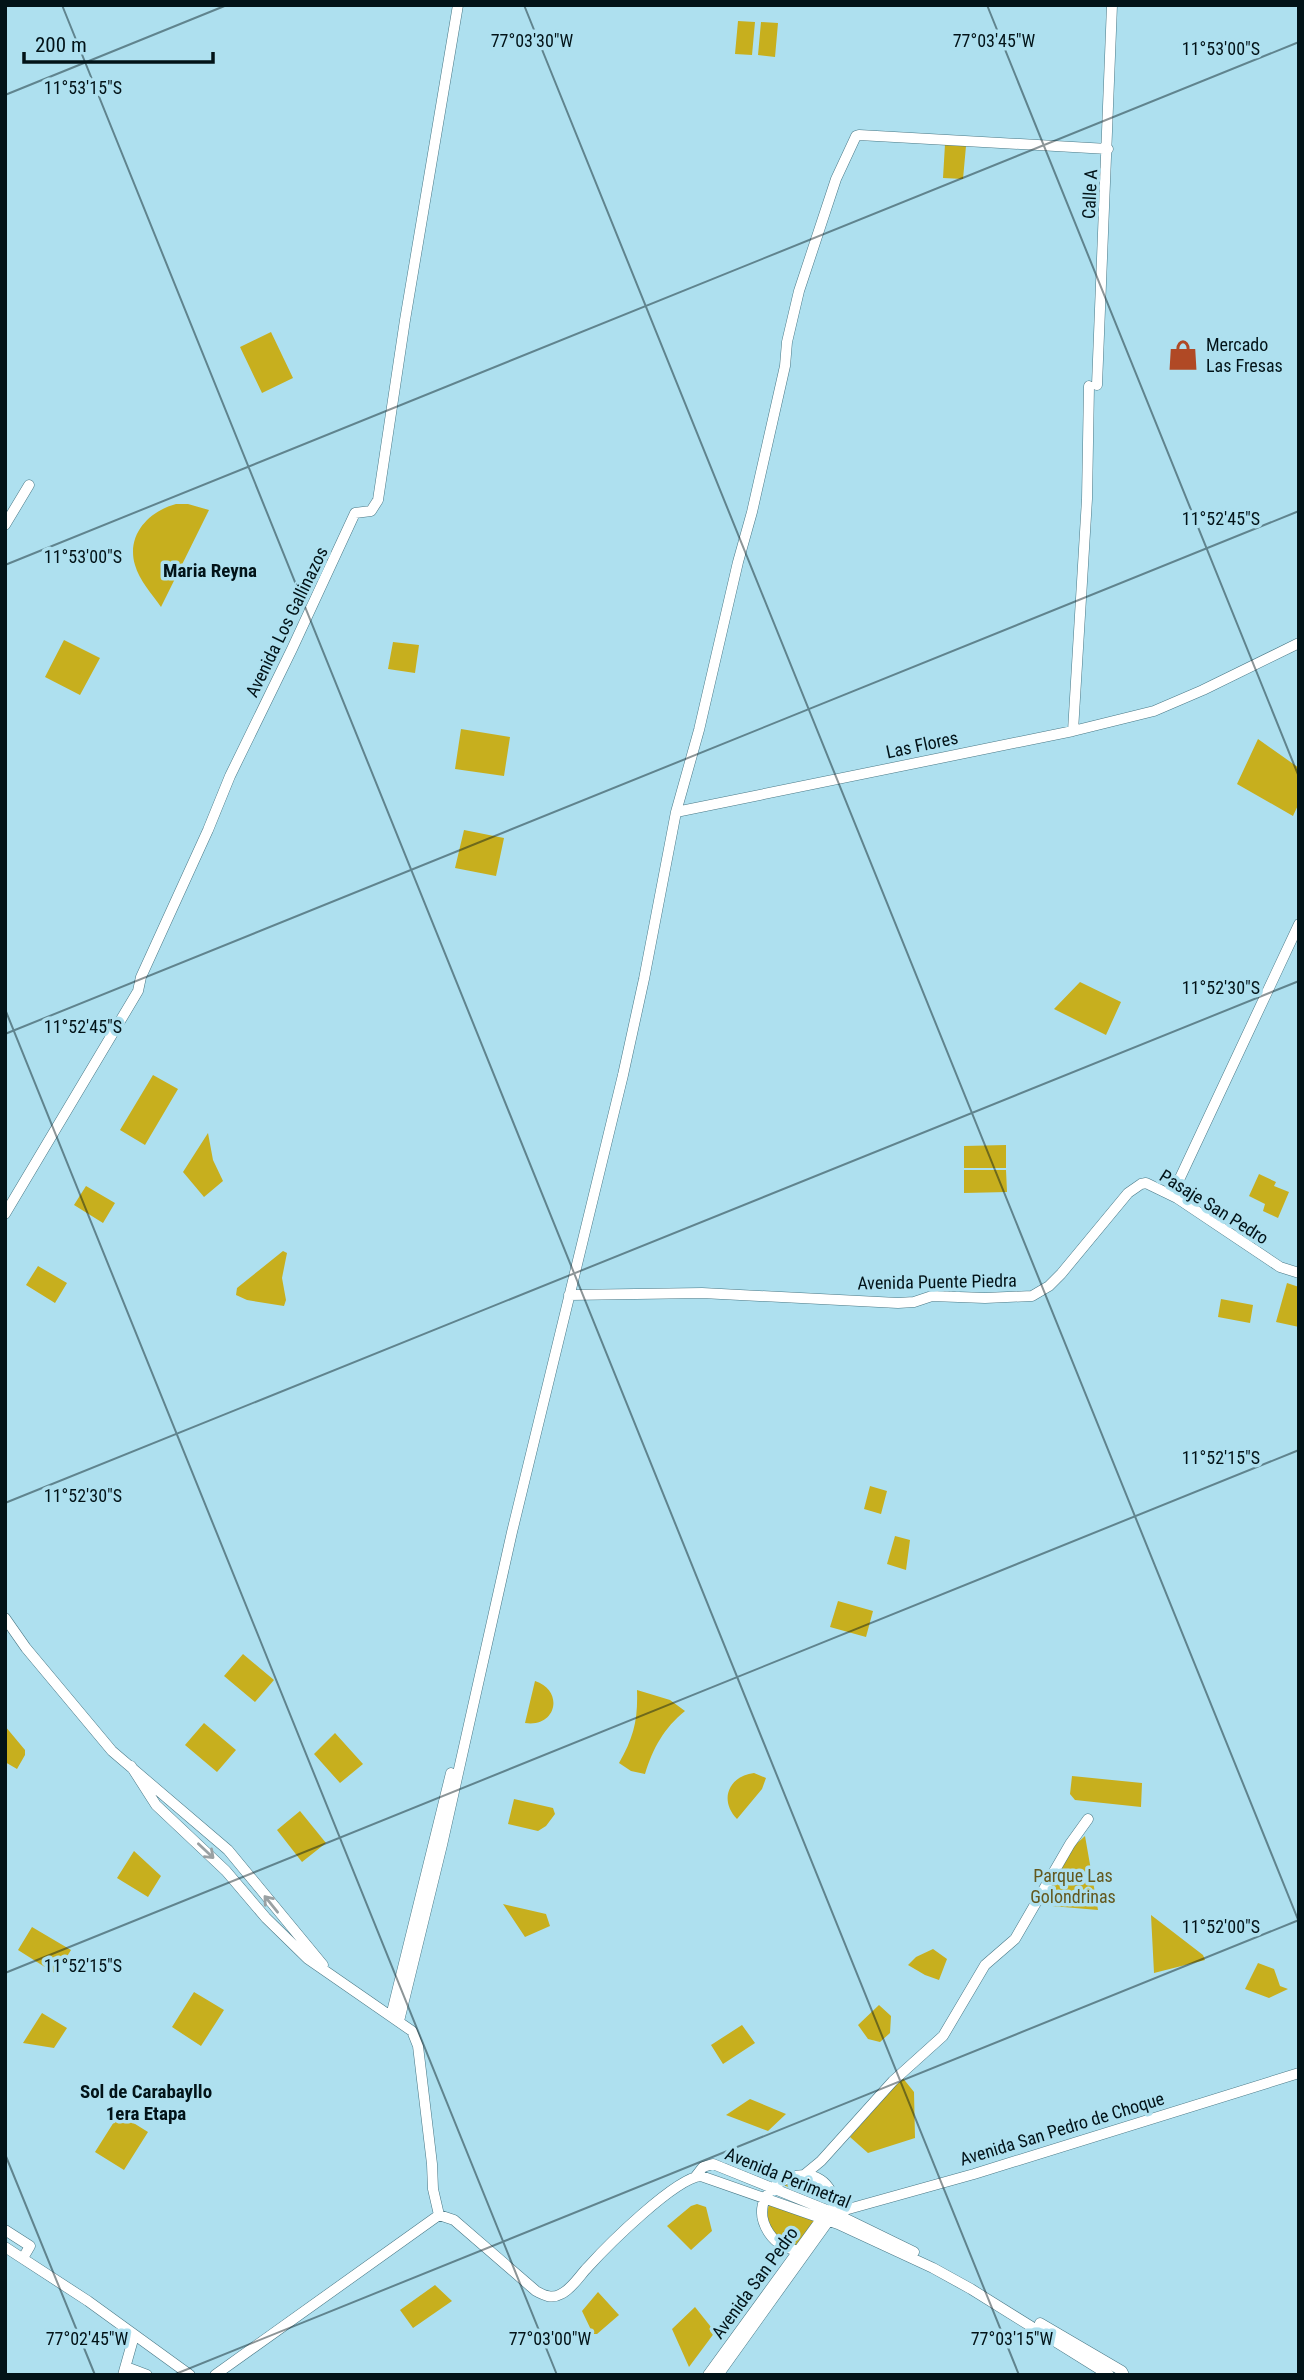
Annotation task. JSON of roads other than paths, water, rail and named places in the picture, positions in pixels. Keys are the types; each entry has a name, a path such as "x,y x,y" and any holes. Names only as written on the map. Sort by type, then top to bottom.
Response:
{"street":[{"name":"Avenida Los Gallinazos","path":"5,1214 138,991 141,977 204,840 230,776 298,638 355,513 371,511 378,499 458,5"},
{"name":"Calle A","path":"1073,731 1108,149 1112,5"},
{"path":"395,2019 642,990 676,812 712,679 757,489 799,291 836,179 856,136 1108,149"},
{"path":"5,525 29,485"},
{"name":"Las Flores","path":"1172,702 1178,696 1299,636"},
{"name":"Las Flores","path":"676,812 1073,731 1154,711 1213,686 1299,643"},
{"path":"1174,1196 1299,924"},
{"path":"1174,1196 1299,934"},
{"name":"Pasaje San Pedro","path":"1032,1296 1049,1286 1061,1274 1125,1195 1146,1183 1174,1196 1280,1267 1299,1273"},
{"name":"Avenida Puente Piedra","path":"569,1295 702,1293 898,1303 914,1302 932,1296 1032,1296"},
{"path":"5,1618 26,1648 112,1751 228,1850 331,1974"},
{"path":"131,1766 156,1805 226,1871 266,1918 300,1951 412,2031 418,2046 433,2189 439,2215"},
{"path":"395,2019 451,1773"},
{"path":"802,2250 782,2246 770,2235 763,2215 766,2199 784,2179 804,2175 821,2161 893,2081 943,2036 985,1965 1015,1939 1070,1844 1088,1819"},
{"name":"Avenida San Pedro de Choque","path":"828,2215 974,2174 1299,2073"},
{"path":"821,2161 822,2181 832,2195 828,2215"},
{"name":"Avenida Perimetral","path":"696,2176 703,2167 713,2164 774,2187 971,2289 1109,2375"},
{"path":"804,2175 822,2181"},
{"path":"439,2215 454,2220 536,2291 553,2297 566,2291 613,2241 642,2215 677,2187 696,2176"},
{"name":"Avenida Perimetral","path":"696,2176 708,2177 766,2199 859,2224 974,2283 1122,2371 1124,2375"},
{"path":"859,2224 856,2214 862,2206"},
{"path":"215,2375 439,2215"},
{"name":"Avenida San Pedro","path":"708,2375 828,2215"},
{"path":"5,2230 30,2246 23,2258"},
{"path":"5,2247 88,2301 190,2375"},
{"name":"Avenida San Pedro","path":"718,2375 802,2250"},
{"path":"134,2336 124,2371 148,2375"}],"place":[{"name":"Mercado Las Fresas","path":"1183,355"}],"district":[{"name":"Maria Reyna","path":"210,570"},
{"name":"Sol de Carabayllo 1era Etapa","path":"146,2102"}],"park label":[{"name":"Parque Las Golondrinas","path":"1073,1886"}]}
